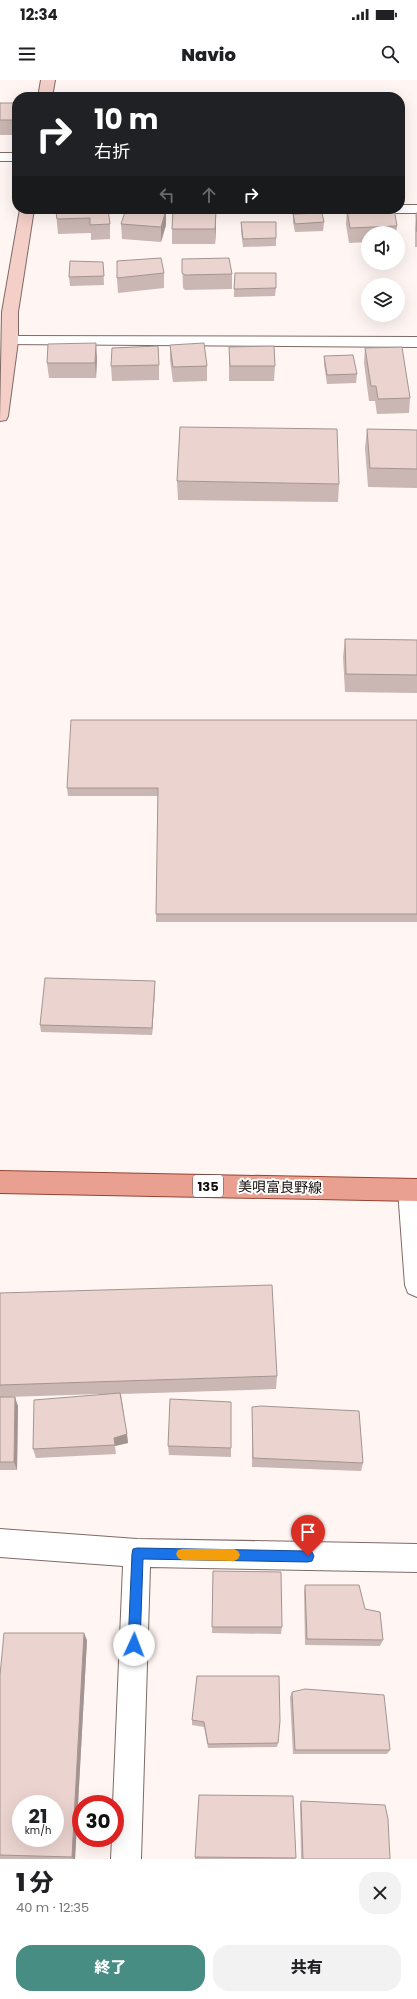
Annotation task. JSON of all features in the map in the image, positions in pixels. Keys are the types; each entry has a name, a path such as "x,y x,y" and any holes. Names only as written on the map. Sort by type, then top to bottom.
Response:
{"main road":[{"path":"46,92 48,80"},
{"path":"0,416 10,341 5,312 26,214"},
{"name":"美唄富良野線","path":"0,1182 413,1190"}],"street":[{"path":"0,157 12,158"},
{"path":"405,210 417,210"},
{"path":"10,341 417,342"},
{"path":"413,1190 417,1285"},
{"path":"0,1543 137,1554 417,1558"},
{"path":"126,1859 137,1554"}],"building":[{"path":"0,103 12,103 12,120 0,120"},
{"path":"56,214 109,214 110,224 90,225 90,218 57,219"},
{"path":"124,214 165,214 161,227 121,224"},
{"path":"173,214 216,214 215,229 172,229"},
{"path":"293,214 322,214 324,222 295,224"},
{"path":"348,214 395,214 397,226 361,226 361,228 350,228"},
{"path":"241,222 276,222 276,238 243,239"},
{"path":"161,258 164,273 117,278 117,261"},
{"path":"229,258 232,274 185,275 182,273 182,259"},
{"path":"70,261 103,262 104,276 69,277"},
{"path":"235,273 276,273 276,288 234,289"},
{"path":"96,343 95,363 47,363 48,344"},
{"path":"204,343 207,366 173,367 170,345"},
{"path":"158,346 159,365 111,366 112,348"},
{"path":"274,346 275,366 230,366 229,347"},
{"path":"402,347 410,398 378,399 376,386 371,386 365,348"},
{"path":"353,355 357,374 327,375 324,356"},
{"path":"180,427 337,429 339,484 177,481"},
{"path":"367,429 417,430 417,469 370,468"},
{"path":"345,639 417,640 417,675 346,674"},
{"path":"71,720 417,720 417,914 156,914 158,788 67,788"},
{"path":"45,978 155,981 152,1028 40,1025"},
{"path":"272,1285 277,1376 0,1385 0,1293"},
{"path":"120,1393 127,1434 114,1438 115,1445 33,1449 34,1400"},
{"path":"0,1397 15,1397 14,1462 0,1462"},
{"path":"170,1399 231,1402 231,1448 168,1446"},
{"path":"261,1406 359,1411 363,1463 253,1458 252,1407"},
{"path":"213,1571 281,1572 282,1627 212,1627"},
{"path":"305,1585 359,1585 365,1609 380,1612 383,1640 307,1639"},
{"path":"4,1633 84,1633 75,1795 72,1795 72,1857 0,1855 0,1675"},
{"path":"197,1676 279,1676 280,1721 278,1743 208,1744 204,1722 192,1720"},
{"path":"305,1689 384,1695 390,1750 295,1750 292,1692"},
{"path":"199,1795 293,1796 296,1858 195,1857"},
{"path":"301,1801 385,1805 388,1819 390,1859 303,1859"}],"slow traffic":[{"path":"182,1554 234,1555"}],"route":[{"path":"134,1645 137,1554 308,1556"}]}
